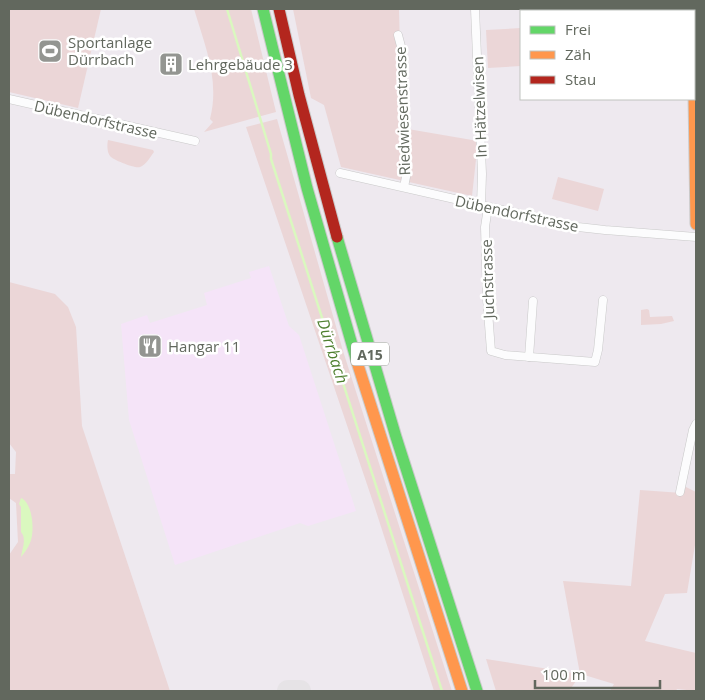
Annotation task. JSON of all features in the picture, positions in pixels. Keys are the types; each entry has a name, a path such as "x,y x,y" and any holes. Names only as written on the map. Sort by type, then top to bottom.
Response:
{"main road":[{"name":"A15","path":"263,9 303,171 344,319 374,420 462,691"},
{"name":"A15","path":"279,9 315,157 359,318 477,691"},
{"path":"694,100 696,224"}],"street":[{"name":"In Hätzelwisen","path":"475,9 485,206"},
{"name":"Riedwiesenstrasse","path":"398,35 402,50 406,177 404,187"},
{"name":"Dübendorfstrasse","path":"9,99 195,141"},
{"name":"Dübendorfstrasse","path":"340,173 578,227 696,237"},
{"name":"Juchstrasse","path":"485,206 487,298 491,351 505,355 529,357"},
{"path":"533,301 529,357 594,362 599,346 603,300"},
{"path":"680,492 693,430 696,424"}],"shaded area":[{"name":"Sportanlage Dürrbach","path":"9,9 101,9 78,108 9,92"},
{"path":"194,9 251,9 276,112 204,132 213,122 210,119 213,105 212,77 207,50"},
{"path":"293,9 399,9 402,128 478,141 472,196 341,167 324,105 311,98"},
{"path":"520,28 520,66 488,68 486,30"},
{"path":"277,119 343,351 452,691 434,691 374,505 246,127"},
{"path":"108,140 153,150 154,152 142,166 134,167 110,156 107,148"},
{"path":"558,177 604,189 598,211 552,199"},
{"path":"269,266 289,326 299,335 356,511 308,526 300,523 175,565 129,420 121,324 147,315 150,323 207,305 204,293 251,278 249,272"},
{"path":"9,282 55,294 68,307 76,327 82,426 170,691 9,691 9,555 18,542 16,503 9,498 9,474 15,474 16,452 9,443"},
{"path":"641,310 649,310 650,317 672,316 674,321 641,325"},
{"path":"686,487 696,492 696,539 687,593 665,594 645,641 696,653 696,691 677,689 676,691 610,691 614,684 581,674 569,691 496,691 486,659 580,674 563,581 631,586 640,490 682,493"},
{"path":"21,498 28,506 33,525 32,538 21,557 24,541 21,532 21,507 19,504"}],"waterway":[{"name":"Dürrbach","path":"227,9 271,159 442,691"}],"taxiway":[{"path":"288,691 300,691"}],"traffic: fast":[{"path":"263,9 307,188 357,362"},
{"path":"337,237 396,437 477,691"}],"traffic: slow":[{"path":"694,100 696,224"},
{"path":"357,362 462,691"}],"traffic: jam":[{"path":"279,9 299,95 337,237"}],"place":[{"name":"Sportanlage Dürrbach","path":"50,51"},
{"name":"Lehrgebäude 3","path":"171,64"},
{"name":"Hangar 11","path":"150,346"}]}
